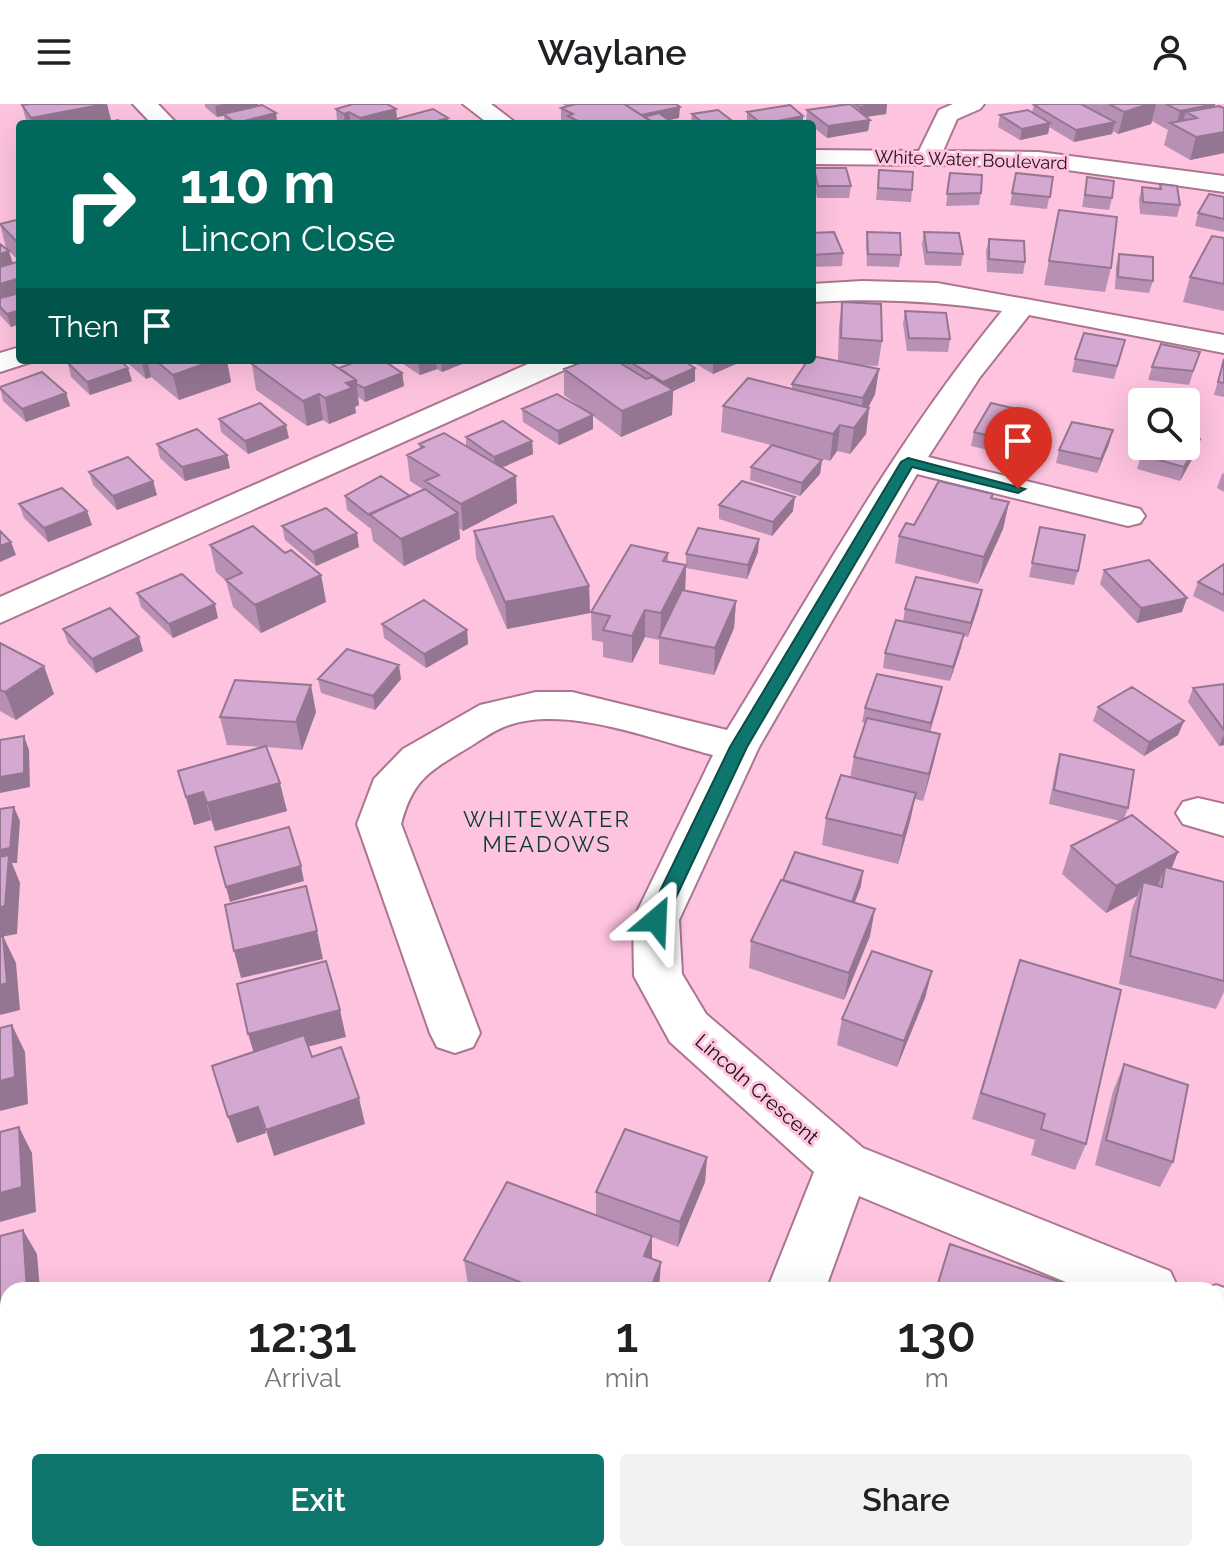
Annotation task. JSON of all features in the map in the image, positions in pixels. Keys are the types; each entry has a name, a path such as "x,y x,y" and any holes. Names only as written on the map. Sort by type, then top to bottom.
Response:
{"street":[{"path":"145,104 161,120"},
{"path":"475,104 499,120"},
{"path":"929,156 947,115 972,104"},
{"name":"White Water Boulevard","path":"816,157 1039,159 1224,184"},
{"path":"816,293 862,290 937,292 1224,344"},
{"name":"Lincoln Crescent","path":"1022,305 968,372 908,462 738,747 656,920 658,976 688,1028 844,1165 1130,1282"},
{"path":"0,611 553,364"},
{"path":"908,462 1128,516"},
{"path":"455,1033 379,824 389,790 418,759 494,715 536,705 572,705 738,747"},
{"path":"799,1282 844,1165"}],"building":[{"path":"105,104 31,118 22,105"},
{"path":"353,104 387,104 396,109 360,118 336,109"},
{"path":"576,104 624,104 650,120 576,120 568,116 573,114 561,108"},
{"path":"624,104 676,104 680,107 641,115"},
{"path":"850,104 870,120 828,126 807,110"},
{"path":"1081,104 1115,122 1076,130 1034,105"},
{"path":"1109,104 1149,104 1124,112"},
{"path":"1166,104 1215,104 1180,111"},
{"path":"262,105 276,113 248,120 232,120 223,114"},
{"path":"790,105 803,116 757,120 747,112"},
{"path":"1219,106 1224,108 1224,132 1196,137 1170,123 1197,118 1186,112"},
{"path":"433,109 448,118 441,120 396,119"},
{"path":"718,110 731,120 699,120 692,114"},
{"path":"1028,110 1050,123 1022,129 1000,115"},
{"path":"659,113 669,120 649,120 644,117"},
{"path":"816,168 846,168 851,186 818,186"},
{"path":"879,170 913,172 912,190 878,188"},
{"path":"950,173 982,175 981,193 947,194"},
{"path":"1016,173 1053,177 1050,197 1012,193"},
{"path":"1087,177 1114,181 1112,198 1085,195"},
{"path":"1160,184 1177,186 1180,205 1143,202 1142,187 1161,189"},
{"path":"1209,194 1224,197 1224,219 1198,213"},
{"path":"1059,210 1117,217 1111,268 1049,261"},
{"path":"16,220 16,241 0,224"},
{"path":"834,232 843,253 816,255 816,233"},
{"path":"867,232 900,233 901,255 868,254"},
{"path":"924,232 959,233 963,254 927,252"},
{"path":"1212,236 1224,238 1224,284 1190,277"},
{"path":"989,239 1024,241 1025,262 989,259"},
{"path":"0,244 9,251 0,254"},
{"path":"1119,254 1153,257 1153,281 1118,277"},
{"path":"16,262 16,279 0,284 0,267"},
{"path":"16,294 16,311 7,314 0,307 0,298"},
{"path":"842,302 881,304 882,341 841,338"},
{"path":"905,311 946,313 950,339 909,338"},
{"path":"1084,333 1125,340 1117,366 1075,359"},
{"path":"1161,344 1200,352 1193,371 1152,367"},
{"path":"816,357 879,369 863,398 792,384 805,364 816,364"},
{"path":"1224,359 1224,383 1218,382"},
{"path":"69,364 124,364 128,368 87,382"},
{"path":"160,364 204,364 173,375"},
{"path":"252,364 332,364 356,380 346,383 352,388 325,398 319,394 303,401"},
{"path":"350,364 389,364 402,373 364,388 339,368"},
{"path":"577,364 622,364 673,390 622,411 564,369"},
{"path":"634,364 688,364 695,368 663,382"},
{"path":"42,372 66,393 22,409 0,388 0,387"},
{"path":"748,378 869,408 854,428 840,425 833,434 723,406"},
{"path":"557,394 593,415 558,431 522,409"},
{"path":"260,403 286,425 245,441 219,419"},
{"path":"991,403 1034,413 1018,443 974,432"},
{"path":"503,421 532,441 494,457 466,437"},
{"path":"1072,422 1113,430 1101,459 1059,450"},
{"path":"197,429 227,455 182,467 157,444"},
{"path":"444,433 516,476 461,504 425,481 439,475 407,455 424,447 419,444"},
{"path":"772,445 822,460 802,483 751,467"},
{"path":"128,457 153,481 113,496 89,472"},
{"path":"1159,460 1188,460 1184,467"},
{"path":"381,476 410,496 369,515 345,496"},
{"path":"742,481 795,497 773,522 719,505"},
{"path":"939,481 993,494 991,498 1009,502 984,557 899,536 906,523 914,525"},
{"path":"62,488 87,511 44,528 19,504"},
{"path":"425,489 458,513 401,539 369,514"},
{"path":"326,508 357,533 313,552 282,526"},
{"path":"553,516 589,586 505,602 474,531"},
{"path":"253,526 285,553 291,550 321,575 255,605 226,580 242,573 210,545"},
{"path":"1040,527 1085,535 1078,571 1032,563"},
{"path":"698,528 759,539 748,565 686,554"},
{"path":"0,531 11,542 0,546"},
{"path":"631,545 668,553 663,561 686,565 661,613 645,610 632,636 603,630 610,616 591,612"},
{"path":"1149,560 1187,598 1141,608 1104,570"},
{"path":"1224,564 1224,595 1198,582"},
{"path":"182,574 215,604 169,624 137,593"},
{"path":"916,577 982,590 971,623 905,609"},
{"path":"682,590 736,601 715,648 659,637"},
{"path":"424,600 467,630 424,654 382,624"},
{"path":"110,608 139,637 92,659 63,629"},
{"path":"896,620 964,634 953,667 885,653"},
{"path":"0,643 44,666 5,692 0,690"},
{"path":"347,649 399,665 373,696 318,679"},
{"path":"877,674 942,687 931,723 865,708"},
{"path":"235,680 311,685 296,722 220,717"},
{"path":"1224,684 1224,730 1193,688"},
{"path":"1132,687 1184,721 1149,742 1098,707"},
{"path":"867,718 940,734 929,774 854,757"},
{"path":"24,736 24,773 0,777 0,740"},
{"path":"266,746 280,783 207,803 203,792 186,797 178,771"},
{"path":"1060,754 1134,770 1128,808 1054,790"},
{"path":"841,775 916,793 903,836 826,818"},
{"path":"14,807 10,848 0,850 0,809"},
{"path":"1132,815 1178,852 1116,886 1071,846"},
{"path":"289,827 301,866 226,887 215,847"},
{"path":"795,852 863,871 852,902 783,880"},
{"path":"9,855 5,906 0,907 0,857"},
{"path":"1165,867 1224,882 1224,981 1130,956 1143,882 1162,887"},
{"path":"781,880 875,909 849,973 751,941"},
{"path":"306,886 317,931 234,951 225,905"},
{"path":"3,936 7,983 0,985 0,937"},
{"path":"872,951 932,971 904,1041 842,1019"},
{"path":"1020,960 1121,990 1086,1144 1041,1129 1045,1114 981,1093"},
{"path":"326,961 340,1010 248,1034 237,984"},
{"path":"12,1025 15,1077 0,1081 0,1028"},
{"path":"304,1035 312,1057 341,1047 359,1098 266,1130 258,1107 228,1117 212,1066"},
{"path":"1124,1064 1188,1085 1173,1162 1106,1140"},
{"path":"19,1127 22,1187 0,1193 0,1132"},
{"path":"625,1129 707,1157 680,1222 596,1192"},
{"path":"507,1182 652,1236 644,1256 661,1262 653,1282 520,1282 464,1260"},
{"path":"23,1230 26,1282 0,1282 0,1236"},
{"path":"950,1244 1060,1282 938,1282"}],"district":[{"name":"WHITEWATER MEADOWS","path":"547,832"}],"route":[{"path":"656,920 738,747 908,462 1018,489"}]}
